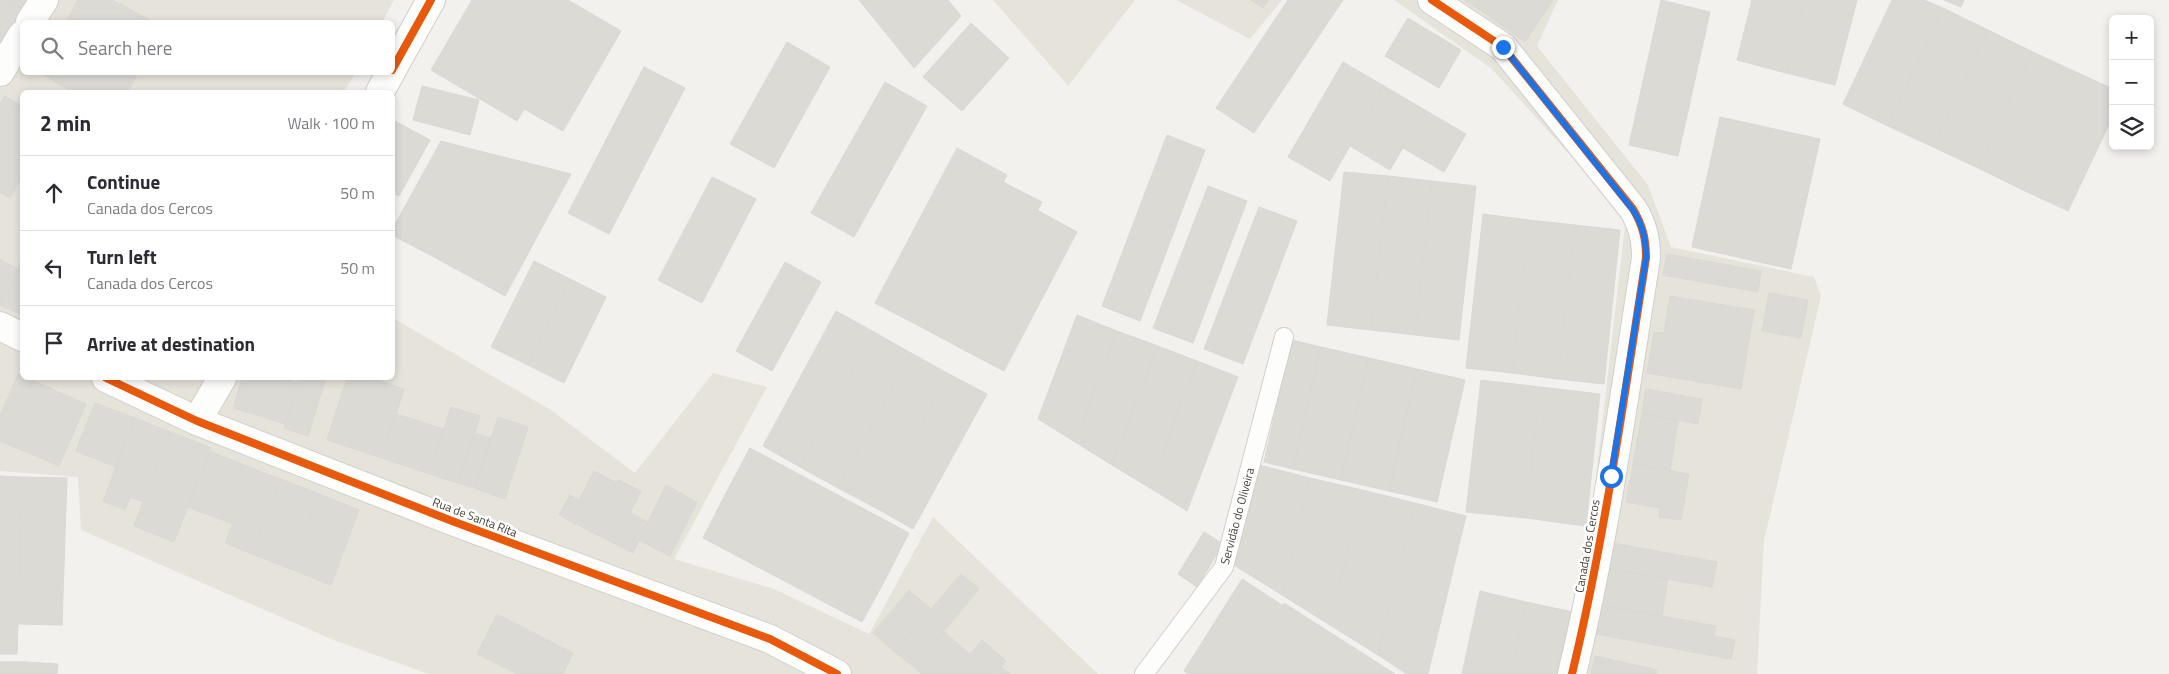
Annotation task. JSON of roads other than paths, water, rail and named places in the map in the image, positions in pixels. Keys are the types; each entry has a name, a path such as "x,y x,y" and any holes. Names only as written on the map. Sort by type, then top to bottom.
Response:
{"street":[{"path":"31,20 44,0"},
{"path":"395,66 431,0"},
{"name":"Canada dos Cercos","path":"1432,0 1503,47 1633,210 1641,224 1646,239 1646,258 1611,476 1587,612 1572,674"},
{"path":"0,72 20,38"},
{"path":"381,90 390,75"},
{"path":"0,326 20,336"},
{"name":"Rua de Santa Rita","path":"110,380 197,421 452,521 770,639 837,674"},
{"path":"197,421 221,380"}],"lane":[{"name":"Servidão do Oliveira","path":"1144,674 1224,567 1284,337"}]}
